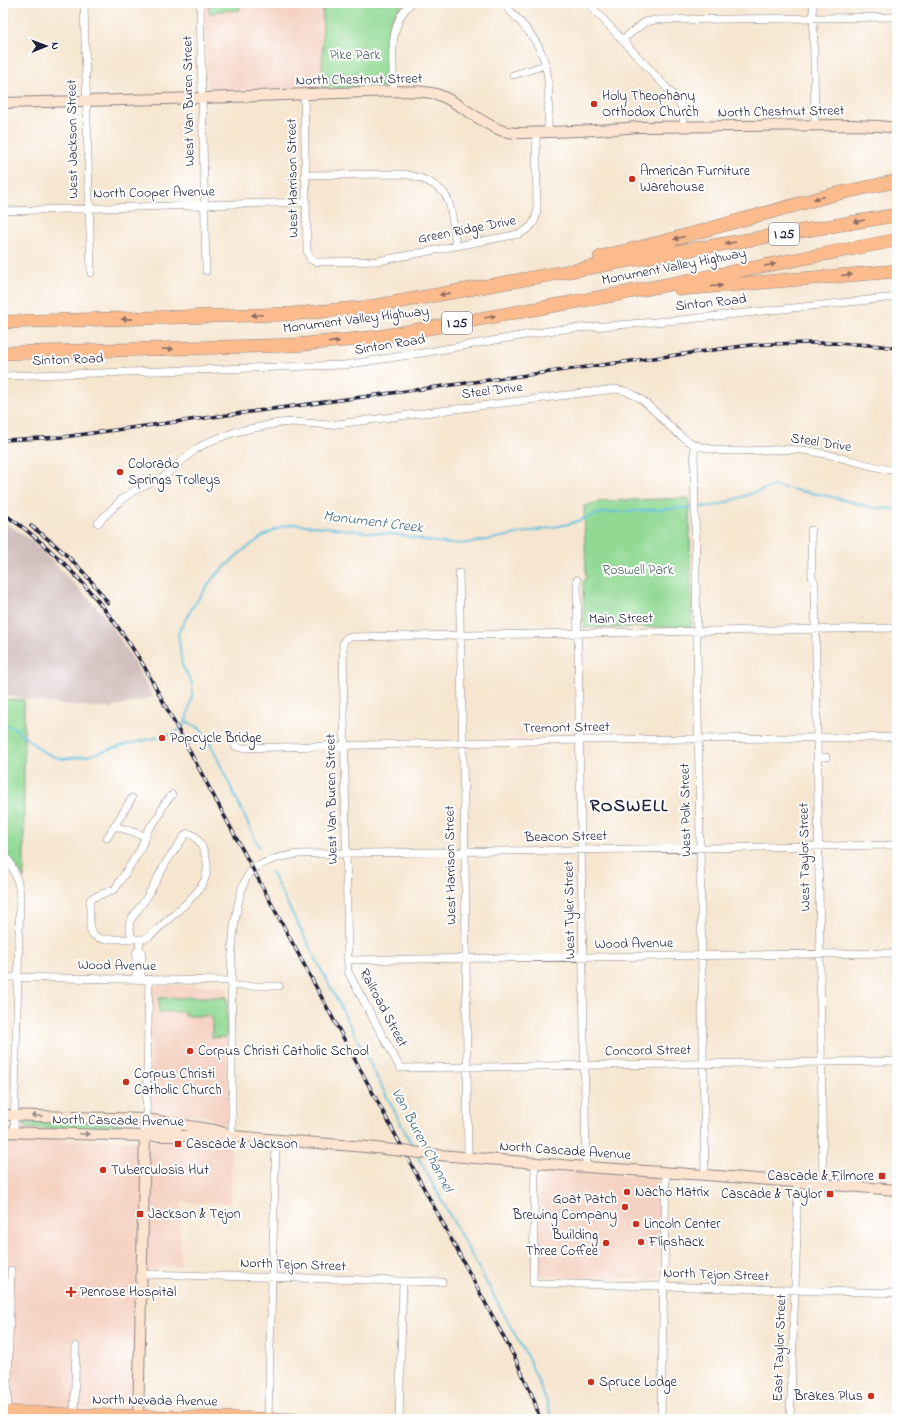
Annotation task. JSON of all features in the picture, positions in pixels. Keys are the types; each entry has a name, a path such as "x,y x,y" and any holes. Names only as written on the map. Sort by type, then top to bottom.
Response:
{"highway":[{"path":"525,279 798,204 897,181"},
{"name":"Monument Valley Highway","path":"3,322 323,312 402,302 670,253 897,215"},
{"name":"Monument Valley Highway","path":"3,353 242,347 332,342 399,334 619,294 897,240"},
{"path":"619,294 897,271"}],"main road":[{"name":"North Chestnut Street","path":"3,103 394,91 419,92 439,95 502,130 548,132 611,130 637,127 815,125 870,125 897,128"},
{"name":"North Cascade Avenue","path":"3,1115 146,1119 199,1127 232,1136"},
{"path":"138,1417 143,1274 145,1136 158,1129 199,1127"},
{"name":"North Cascade Avenue","path":"3,1132 145,1136 232,1136 586,1168 666,1172 897,1190"},
{"name":"North Nevada Avenue","path":"6,1414 74,1417 306,1419"}],"street":[{"name":"West Jackson Street","path":"84,3 90,273"},
{"name":"West Van Buren Street","path":"200,3 206,271"},
{"path":"394,91 393,38 401,14 411,3"},
{"path":"503,3 531,35 541,52 546,65 548,79 548,132"},
{"path":"588,3 677,99 682,108 684,127"},
{"path":"813,3 815,125"},
{"path":"622,40 645,22 656,20 897,17"},
{"path":"513,75 546,65"},
{"name":"West Harrison Street","path":"304,94 307,251 311,260"},
{"name":"Green Ridge Drive","path":"311,260 321,262 378,261 519,234 529,229 536,217 537,211 536,132"},
{"path":"306,174 408,174 421,178 441,190 448,200 456,246"},
{"name":"North Cooper Avenue","path":"3,211 306,202"},
{"name":"Sinton Road","path":"3,376 344,365 554,330 680,320 897,297"},
{"name":"Steel Drive","path":"98,523 122,499 163,476 196,449 208,442 235,432 278,423 295,422 329,425 615,389 628,391 639,397 681,436 694,445 715,450 729,451 809,451 897,471"},
{"name":"West Polk Street","path":"694,445 705,1175"},
{"name":"West Taylor Street","path":"811,530 812,577 815,584 823,1185"},
{"name":"West Harrison Street","path":"459,572 465,851 468,1158"},
{"name":"West Tyler Street","path":"577,580 584,957 586,1168"},
{"name":"Main Street","path":"346,638 461,634 897,628"},
{"name":"West Van Buren Street","path":"346,638 343,643 347,960"},
{"name":"Tremont Street","path":"235,746 242,748 580,740 897,737"},
{"path":"817,757 826,757"},
{"path":"145,1136 146,1119 142,979 136,954 139,949 136,939 129,924 135,912 147,897 167,861 186,834 193,834 197,838 206,855 207,867 204,881 196,894 144,939 136,939 102,939 93,935 90,928 90,900 115,889 140,850 145,836 159,816 164,804 172,795"},
{"path":"107,838 132,798"},
{"path":"115,826 145,836"},
{"name":"Beacon Street","path":"231,984 234,925 238,904 245,881 249,874 259,866 281,857 299,854 897,845"},
{"path":"3,852 14,870 19,885 20,894 14,1132"},
{"name":"Wood Avenue","path":"347,960 897,952"},
{"name":"Railroad Street","path":"347,960 348,972 400,1068"},
{"name":"Wood Avenue","path":"3,977 142,979 279,986"},
{"path":"231,984 232,1136"},
{"name":"Concord Street","path":"400,1068 897,1061"},
{"path":"268,1419 276,1141"},
{"name":"North Tejon Street","path":"535,1163 534,1283 897,1294"},
{"path":"661,1419 666,1172"},
{"name":"East Taylor Street","path":"790,1419 795,1291 797,1182"},
{"path":"6,1414 11,1270"},
{"name":"North Tejon Street","path":"143,1274 442,1282"},
{"path":"399,1419 403,1281"},
{"path":"74,1417 76,1346"}],"shaded area":[{"path":"205,3 323,3 322,88 209,91 207,86"},
{"path":"3,521 35,543 104,615 132,658 153,697 110,708 58,704 3,695"},
{"name":"Corpus Christi Catholic School","path":"158,985 223,986 227,990 229,1121 228,1125 225,1127 221,1128 216,1125 208,1116 171,1114 158,1117 151,1113 152,988"},
{"name":"Penrose Hospital","path":"3,1138 231,1144 231,1203 181,1202 180,1266 163,1266 155,1270 139,1270 134,1405 129,1411 123,1411 120,1409 3,1406"},
{"name":"Lincoln Center","path":"543,1170 659,1178 661,1180 659,1276 656,1279 538,1276 541,1172"}],"green space":[{"path":"209,3 239,3 240,10 217,11 217,13 209,13"},
{"name":"Pike Park","path":"323,3 403,3 394,15 389,29 388,85 383,87 322,88"},
{"name":"Roswell Park","path":"689,498 692,626 584,628 583,582 586,578 584,506 602,501"},
{"path":"3,699 24,700 24,879 3,847"},
{"path":"227,997 227,1037 212,1038 212,1016 185,1016 185,1012 159,1012 159,998"},
{"path":"27,1119 133,1124 135,1129 134,1131 25,1128 24,1123"}],"waterway":[{"name":"Monument Creek","path":"3,724 14,728 41,750 54,757 63,759 87,756 124,745 172,734 182,728 186,721 192,697 192,683 182,665 178,633 192,608 213,578 240,553 263,536 281,527 294,524 400,535 450,544 470,543 569,524 601,513 715,506 774,486 828,496 874,508 897,509"},
{"name":"Van Buren Channel","path":"186,721 201,729 209,741 259,847"},
{"name":"Van Buren Channel","path":"271,872 414,1149"},
{"name":"Van Buren Channel","path":"418,1157 529,1360 546,1400 552,1419"}],"railway":[{"path":"3,440 63,437 751,345 824,343 860,344 897,348"},
{"path":"3,513 45,546 82,582 114,622 144,666 516,1360 534,1400 540,1419"},
{"path":"31,526 72,561 91,581 108,603"}],"place":[{"name":"Holy Theophany Orthodox Church","path":"594,104"},
{"name":"American Furniture Warehouse","path":"632,179"},
{"name":"Colorado Springs Trolleys","path":"120,472"},
{"name":"Popcycle Bridge","path":"162,738"},
{"name":"Corpus Christi Catholic School","path":"190,1051"},
{"name":"Corpus Christi Catholic Church","path":"126,1082"},
{"name":"Cascade & Jackson","path":"178,1144"},
{"name":"Tuberculosis Hut","path":"103,1170"},
{"name":"Cascade & Filmore","path":"882,1176"},
{"name":"Nacho Matrix","path":"627,1192"},
{"name":"Cascade & Taylor","path":"830,1194"},
{"name":"Goat Patch Brewing Company","path":"625,1207"},
{"name":"Jackson & Tejon","path":"140,1214"},
{"name":"Lincoln Center","path":"636,1224"},
{"name":"Flipshack","path":"641,1242"},
{"name":"Building Three Coffee","path":"606,1243"},
{"name":"Penrose Hospital","path":"71,1292"},
{"name":"Spruce Lodge","path":"591,1382"},
{"name":"Brakes Plus","path":"871,1396"}],"district":[{"name":"ROSWELL","path":"629,807"}]}
